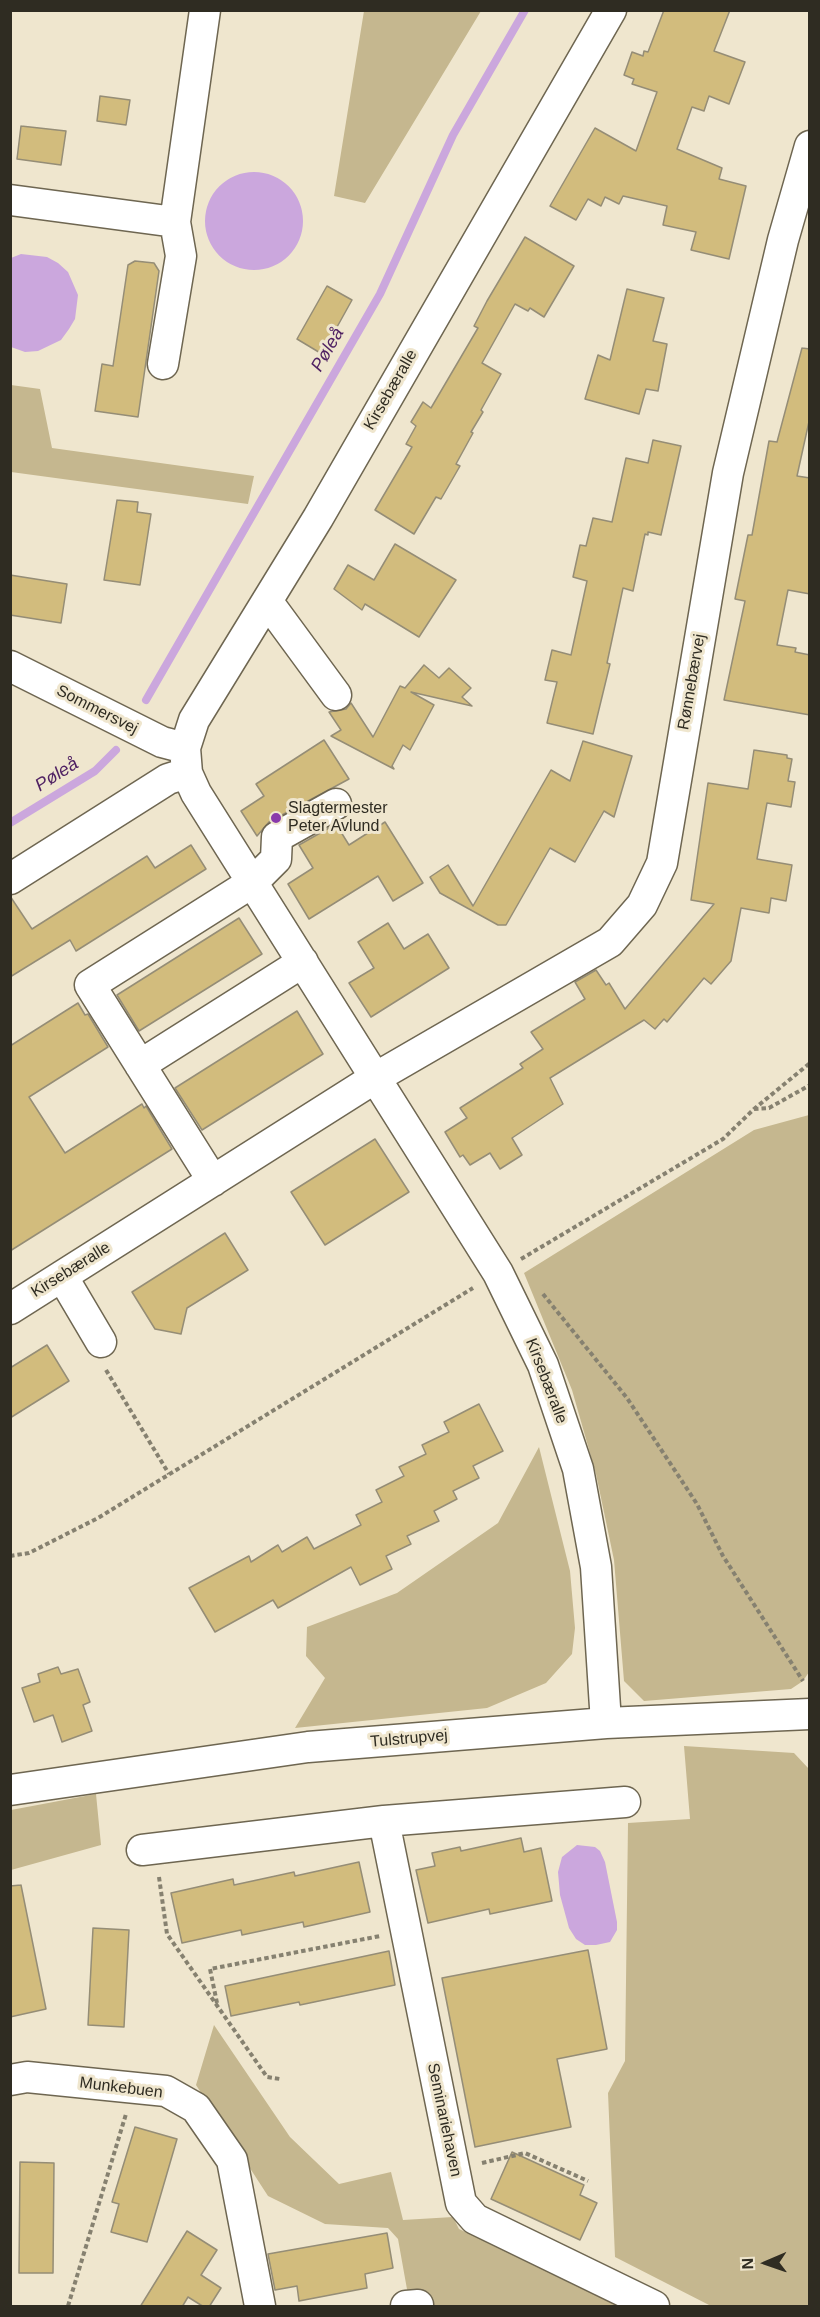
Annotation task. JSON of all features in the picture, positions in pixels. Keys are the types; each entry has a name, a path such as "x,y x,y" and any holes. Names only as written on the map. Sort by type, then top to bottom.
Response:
{"street":[{"path":"163,364 181,256 175,222 205,10"},
{"name":"Kirsebæralle","path":"606,1724 596,1567 578,1469 543,1365 498,1273 196,793 186,761 194,720 318,518 611,10"},
{"name":"Rønnebærvej","path":"375,1078 610,942 642,904 662,863 728,473 783,240 810,146"},
{"path":"10,200 175,222"},
{"path":"267,601 336,695"},
{"name":"Sommersvej","path":"10,666 162,742 186,761"},
{"path":"10,879 168,779 186,761"},
{"path":"213,1181 90,985 253,882 276,859 277,837 336,804"},
{"path":"140,1065 303,962"},
{"name":"Kirsebæralle","path":"10,1309 375,1078"},
{"path":"62,1276 101,1342"},
{"name":"Tulstrupvej","path":"10,1790 308,1747 606,1724 810,1714"},
{"path":"148,1850 384,1821 625,1802"},
{"name":"Seminariehaven","path":"384,1821 461,2203 475,2219 654,2307"},
{"name":"Munkebuen","path":"10,2080 27,2077 166,2091 196,2108 232,2160 260,2307"}],"path":[{"path":"10,1556 29,1553 98,1518 498,1273 723,1139 754,1109 810,1063"},
{"path":"754,1109 769,1108 810,1085"},
{"path":"535,1286 627,1398 697,1504 723,1556 803,1681"},
{"path":"101,1342 94,1351 169,1474"},
{"path":"148,1850 167,1934 267,2077 280,2079"},
{"path":"218,2007 210,1969 405,1931"},
{"path":"68,2307 134,2088"},
{"path":"453,2170 525,2153 588,2181"}],"shaded area":[{"path":"364,11 481,11 365,203 334,196"},
{"path":"254,172 273,176 288,187 299,202 303,221 299,240 288,255 273,266 254,270 235,266 220,255 209,240 205,221 209,202 220,187 235,176"},
{"path":"21,254 47,257 58,263 68,272 78,295 75,319 69,329 61,340 38,351 25,352 11,347 11,258"},
{"path":"11,385 40,389 52,448 254,476 248,504 11,472"},
{"path":"809,1115 809,1672 803,1681 791,1689 644,1701 624,1681 614,1560 596,1474 572,1390 524,1273 754,1130"},
{"path":"539,1447 570,1571 575,1628 572,1654 546,1683 487,1708 295,1728 325,1678 306,1656 307,1627 397,1593 498,1523"},
{"path":"684,1746 794,1753 809,1769 809,2306 711,2306 615,2257 608,2093 625,2061 628,1823 690,1819"},
{"path":"96,1794 101,1845 11,1870 11,1810"},
{"path":"577,1845 595,1847 600,1851 605,1862 617,1922 617,1930 610,1942 585,1945 576,1939 569,1928 560,1895 558,1872 562,1857"},
{"path":"214,2025 290,2137 339,2184 391,2172 403,2220 453,2217 459,2229 625,2306 410,2306 398,2239 388,2228 325,2224 268,2196 196,2085"}],"building":[{"path":"664,10 730,10 714,51 745,62 729,104 709,96 704,111 692,107 677,149 722,168 719,179 746,186 729,259 691,250 696,232 663,225 667,206 623,196 619,204 605,197 601,206 588,199 576,220 550,206 595,128 636,151 657,92 632,84 634,79 624,75 632,52 643,56 644,51 648,52"},
{"path":"100,96 130,100 126,125 97,121"},
{"path":"21,126 66,131 61,165 17,159"},
{"path":"525,237 574,266 544,317 530,308 528,311 515,304 482,363 501,374 456,464 460,466 441,499 436,497 414,534 375,510 412,447 406,444 416,426 411,422 423,402 431,408 478,328 474,326"},
{"path":"135,261 154,263 159,271 138,417 95,411 102,364 113,366 128,265"},
{"path":"327,286 352,300 322,354 297,339"},
{"path":"627,289 664,298 653,341 667,344 658,391 646,389 639,414 585,399 598,355 610,360"},
{"path":"802,348 810,349 810,417 797,476 810,478 810,594 788,590 777,645 796,648 795,652 810,655 810,715 724,700 745,601 735,599 748,535 752,535 769,441 777,442"},
{"path":"653,440 681,446 661,535 648,532 648,535 645,534 633,591 623,588 607,663 610,664 593,734 547,723 557,682 545,680 552,650 571,655 587,581 573,577 580,545 586,546 593,518 612,522 626,458 648,463"},
{"path":"117,500 138,502 137,512 151,514 140,585 104,580"},
{"path":"395,544 456,580 419,637 365,604 362,610 334,589 348,565 374,580"},
{"path":"10,575 67,584 61,623 10,615"},
{"path":"424,665 439,678 449,668 471,688 462,697 472,706 411,692 434,705 410,750 403,745 392,766 394,769 331,736 341,730 329,712 346,709 351,703 373,737 400,686 405,688"},
{"path":"324,740 349,779 269,822 257,836 241,811 264,796 256,784"},
{"path":"583,741 632,756 614,817 604,811 575,862 550,848 506,925 498,925 440,893 430,877 448,865 473,906 551,770 570,781"},
{"path":"754,750 787,755 787,758 792,759 788,781 795,782 791,807 767,803 757,859 792,865 786,901 771,898 769,913 741,908 731,961 711,984 704,978 667,1022 664,1019 655,1029 644,1020 550,1078 563,1104 512,1138 522,1155 500,1169 490,1153 470,1165 463,1155 460,1157 445,1132 467,1118 460,1108 523,1068 520,1064 543,1049 531,1032 585,999 575,982 596,970 606,985 609,983 625,1009 714,904 691,900 708,783 748,789"},
{"path":"385,822 423,883 393,901 378,876 309,919 288,884 313,868 299,845 336,824 349,845"},
{"path":"191,845 206,869 76,951 70,940 10,977 10,896 32,929 147,856 155,868"},
{"path":"239,918 262,954 139,1031 117,995"},
{"path":"388,923 404,949 428,934 449,968 371,1017 349,983 374,968 358,942"},
{"path":"78,1003 85,1015 88,1014 108,1047 29,1097 65,1153 142,1104 144,1108 146,1106 172,1149 10,1251 10,1046"},
{"path":"297,1011 323,1054 202,1130 175,1088"},
{"path":"375,1139 409,1192 325,1245 291,1192"},
{"path":"225,1233 248,1270 187,1308 181,1334 155,1329 132,1292"},
{"path":"47,1345 69,1381 10,1418 10,1368"},
{"path":"479,1404 503,1451 473,1466 479,1478 453,1491 457,1499 434,1511 439,1521 407,1536 411,1544 386,1556 392,1569 360,1585 351,1567 278,1608 273,1600 215,1632 189,1588 249,1556 251,1562 278,1545 282,1552 307,1537 314,1549 361,1525 356,1515 382,1502 376,1490 404,1476 399,1467 426,1454 422,1445 449,1432 444,1422"},
{"path":"58,1667 61,1674 78,1669 90,1702 83,1705 92,1731 62,1742 53,1715 34,1722 22,1688 40,1682 38,1674"},
{"path":"521,1838 524,1852 541,1848 552,1901 490,1914 489,1909 428,1923 416,1870 435,1866 432,1853 460,1847 461,1851"},
{"path":"359,1862 370,1912 304,1927 303,1922 242,1935 241,1930 182,1943 171,1893 233,1879 234,1885 294,1872 295,1876"},
{"path":"21,1885 46,2009 10,2017 10,1886"},
{"path":"93,1928 129,1930 124,2027 88,2025"},
{"path":"588,1950 607,2049 557,2059 571,2127 475,2147 442,1978"},
{"path":"389,1951 395,1985 300,2005 299,2002 231,2016 225,1986"},
{"path":"135,2127 177,2139 147,2242 111,2232 119,2204 112,2202"},
{"path":"512,2152 584,2185 580,2195 597,2203 580,2240 491,2199"},
{"path":"20,2162 54,2163 53,2273 19,2273"},
{"path":"187,2231 217,2250 201,2275 221,2288 209,2307 204,2307 188,2297 182,2307 140,2307"},
{"path":"387,2233 393,2268 365,2274 367,2288 299,2301 297,2286 275,2290 268,2254"}],"waterway":[{"name":"Pøleå","path":"146,700 380,294 453,135 525,10"},
{"name":"Pøleå","path":"10,823 95,771 116,750"}],"place":[{"name":"Slagtermester Peter Avlund","path":"276,818"}]}
